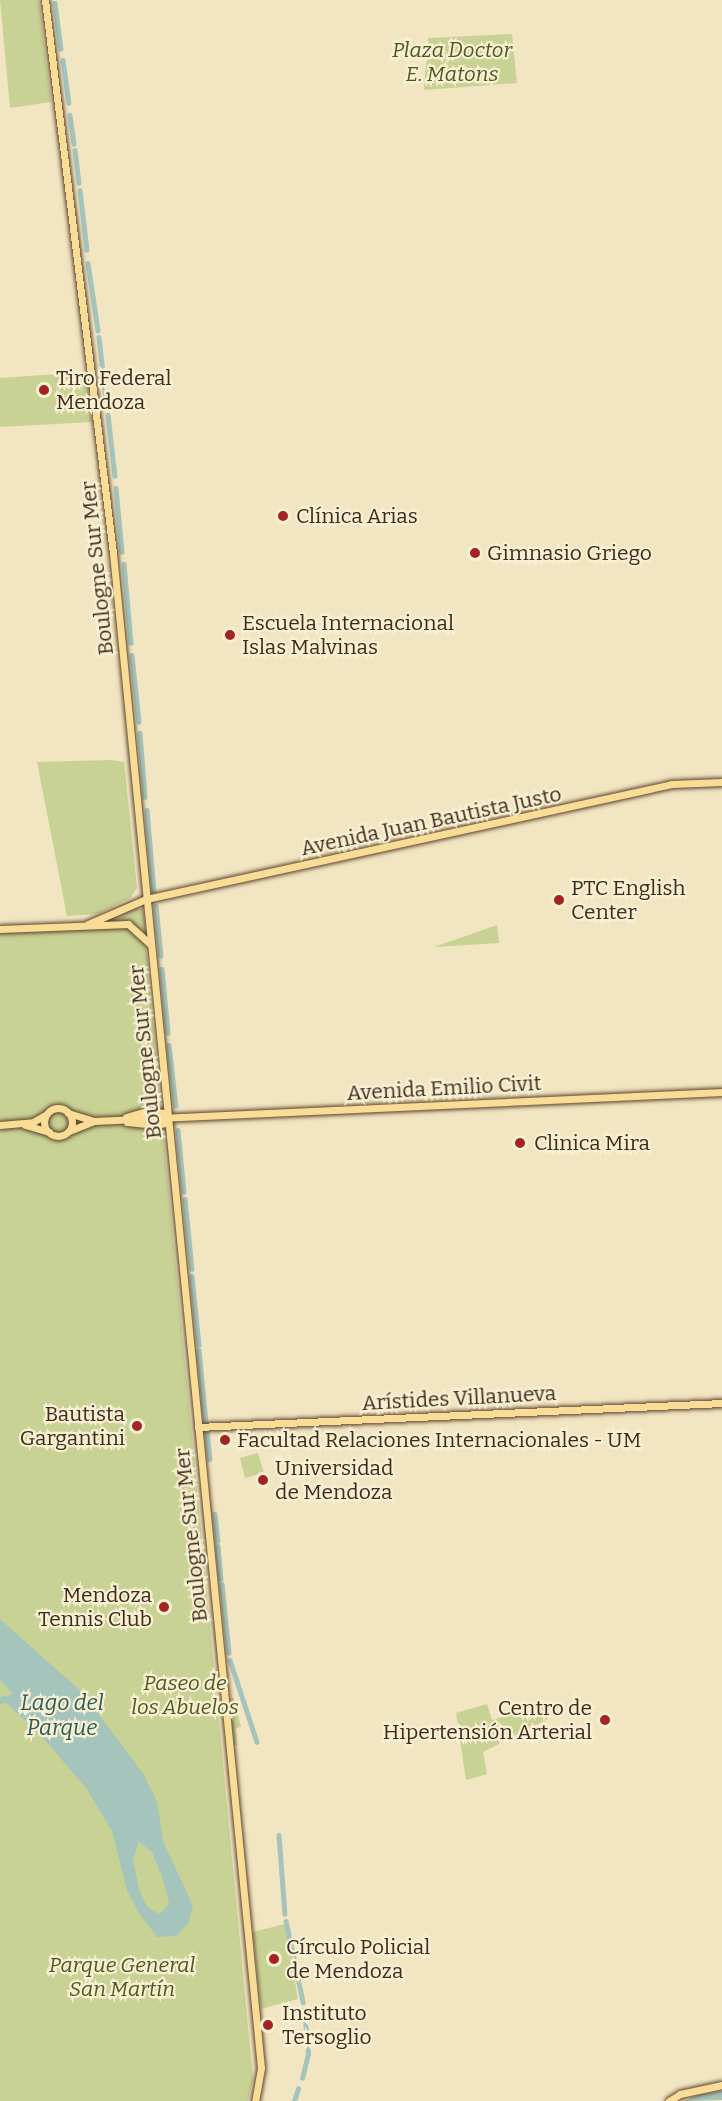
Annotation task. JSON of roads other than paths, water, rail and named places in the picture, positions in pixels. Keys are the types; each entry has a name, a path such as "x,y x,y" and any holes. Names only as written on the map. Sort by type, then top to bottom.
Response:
{"main road":[{"name":"Boulogne Sur Mer","path":"45,0 98,412 261,2068 255,2101"},
{"name":"Avenida Juan Bautista Justo","path":"88,924 146,899 672,784 722,782"},
{"path":"0,929 88,924 133,925 151,946"},
{"name":"Avenida Emilio Civit","path":"94,1121 722,1092"},
{"path":"19,1124 59,1108 94,1121"},
{"path":"49,1112 45,1121 49,1132"},
{"path":"68,1113 69,1131"},
{"path":"0,1125 19,1124 60,1137 94,1121"},
{"name":"Arístides Villanueva","path":"198,1427 722,1403"},
{"path":"669,2101 680,2094 722,2085"}],"water":[{"name":"Lago del Parque","path":"0,1619 84,1694 144,1775 157,1801 163,1841 193,1906 188,1924 176,1936 157,1937 139,1913 127,1891 112,1831 86,1788 37,1731 6,1703 0,1704 0,1697 13,1694 0,1680","holes":["139,1842 152,1852 163,1879 169,1904 160,1914 148,1908 139,1889 133,1859"]},
{"path":"722,2091 722,2100 684,2101 699,2095"}],"waterway":[{"path":"55,3 61,49"},
{"path":"63,60 69,103"},
{"path":"70,115 74,144"},
{"path":"75,150 79,183"},
{"path":"80,190 87,250"},
{"path":"88,263 98,330"},
{"path":"99,337 106,399"},
{"path":"108,415 115,476"},
{"path":"116,488 122,552"},
{"path":"124,564 131,643"},
{"path":"132,655 139,722"},
{"path":"140,733 145,797"},
{"path":"147,810 154,891"},
{"path":"156,906 161,956"},
{"path":"162,969 168,1033"},
{"path":"169,1045 176,1106"},
{"path":"178,1130 184,1192"},
{"path":"185,1199 192,1269"},
{"path":"192,1276 199,1345"},
{"path":"199,1350 206,1423"},
{"path":"207,1431 210,1459"},
{"path":"215,1514 218,1541"},
{"path":"218,1546 221,1579"},
{"path":"222,1584 229,1653"},
{"path":"230,1660 257,1742"},
{"path":"279,1835 285,1914"},
{"path":"286,1921 303,2002"},
{"path":"302,2078 308,2054 304,2010"},
{"path":"294,2101 298,2089"}],"place":[{"name":"Tiro Federal Mendoza","path":"44,390"},
{"name":"Clínica Arias","path":"283,516"},
{"name":"Gimnasio Griego","path":"475,553"},
{"name":"Escuela Internacional Islas Malvinas","path":"230,635"},
{"name":"PTC English Center","path":"559,900"},
{"name":"Clinica Mira","path":"520,1143"},
{"name":"Bautista Gargantini","path":"137,1426"},
{"name":"Facultad Relaciones Internacionales - UM","path":"225,1440"},
{"name":"Universidad de Mendoza","path":"263,1480"},
{"name":"Mendoza Tennis Club","path":"164,1607"},
{"name":"Centro de Hipertensión Arterial","path":"605,1720"},
{"name":"Círculo Policial de Mendoza","path":"274,1959"},
{"name":"Instituto Tersoglio","path":"268,2025"}],"park label":[{"name":"Plaza Doctor E. Matons","path":"452,62"},
{"name":"Paseo de los Abuelos","path":"185,1695"},
{"name":"Parque General San Martín","path":"122,1977"}]}
